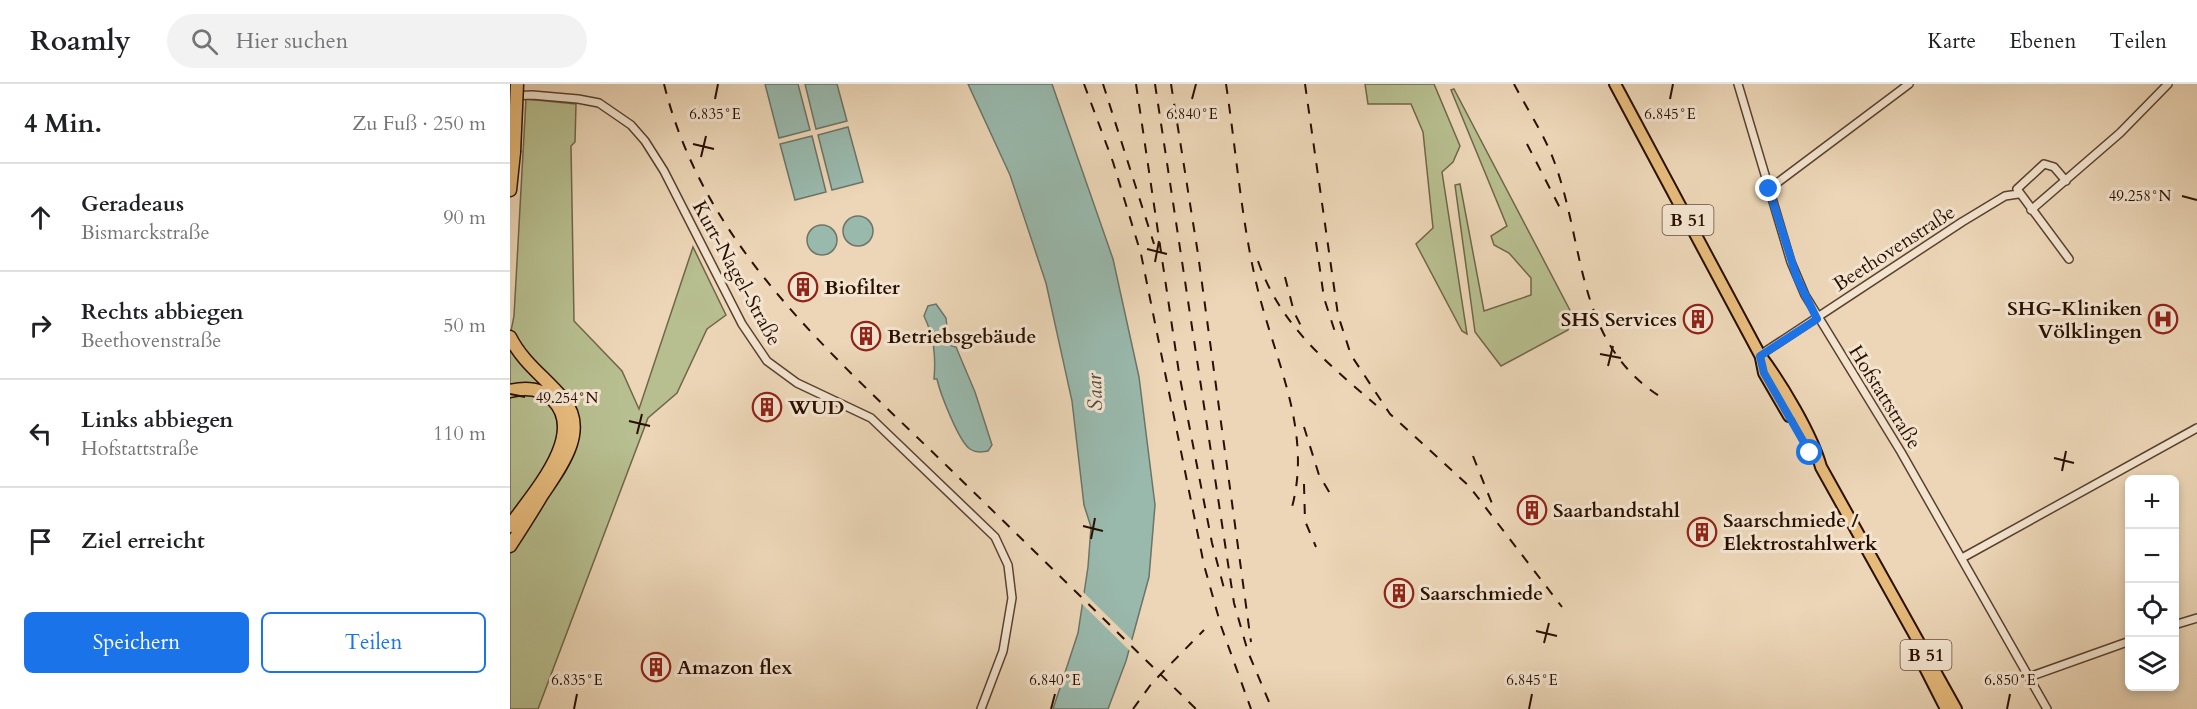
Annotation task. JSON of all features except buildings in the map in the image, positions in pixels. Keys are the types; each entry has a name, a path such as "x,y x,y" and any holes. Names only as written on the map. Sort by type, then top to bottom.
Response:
{"highway":[{"path":"510,190 517,84"},
{"path":"510,337 526,363 565,401 572,413 574,425 570,449 510,546"},
{"path":"510,391 525,388 548,395 558,405 566,424 562,447 555,460 510,526"}],"main road":[{"name":"B 51","path":"1615,84 1760,356 1809,439 1821,467 1956,709"},
{"name":"B 51","path":"1895,602 1946,709"}],"street":[{"name":"Hofstattstraße","path":"1738,84 1797,278 1817,319 1870,401 2047,709"},
{"path":"1769,189 1909,84"},
{"path":"2031,210 2066,181 2168,84"},
{"name":"Kurt-Nagel-Straße","path":"510,96 558,96 588,101 616,113 631,125 645,141 664,171 742,324 767,361 797,383 871,418 995,537 1008,565 1012,597 1003,651 981,709"},
{"path":"2066,181 2054,167 2044,164 2019,185 2018,194 2069,259"},
{"name":"Beethovenstraße","path":"1760,356 1962,222 2005,196 2018,194"},
{"path":"1962,558 2197,428"},
{"path":"2179,625 2197,618"},
{"path":"2029,677 2125,643"}],"green space":[{"path":"1365,84 1434,84 1460,146 1453,162 1442,172 1467,334 1462,331 1416,244 1433,228 1423,132 1411,104 1368,104"},
{"path":"1454,89 1573,316 1568,330 1501,366 1475,332 1455,185 1460,184 1484,311 1531,295 1531,278 1509,253 1494,245 1491,236 1507,226 1451,90"},
{"path":"526,99 576,104 575,142 571,146 574,321 622,371 639,409 693,247 726,315 707,329 677,393 648,418 538,709 510,709 510,336 514,316"}],"water":[{"path":"765,84 798,84 810,130 779,138"},
{"path":"805,84 837,84 847,121 816,129"},
{"name":"Saar","path":"968,84 1052,84 1113,259 1139,377 1155,505 1149,577 1126,661 1108,709 1053,709 1078,633 1088,567 1091,527 1084,505 1072,401 1046,283 1010,175"},
{"path":"848,127 863,182 832,190 818,135"},
{"path":"812,136 826,192 795,200 780,144"},
{"path":"858,216 869,220 873,231 869,242 858,246 847,242 843,231 847,220"},
{"path":"822,225 833,229 837,240 833,251 822,255 811,251 807,240 811,229"},
{"path":"936,304 946,318 949,345 956,347 975,392 992,445 988,451 974,451 966,445 950,417 937,379 934,379 934,347 924,316 928,306"}],"pier":[{"path":"1081,590 1134,642 1131,652 1079,601"}],"railway":[{"path":"664,84 683,143 709,197 741,248 778,295 862,384 1196,709"},
{"path":"1084,84 1113,162 1141,254 1204,565 1221,626 1251,709"},
{"path":"1103,84 1154,244"},
{"path":"1136,84 1179,373 1212,543 1225,592"},
{"path":"1155,84 1234,603 1248,652 1272,709"},
{"path":"1171,84 1198,254 1251,642"},
{"path":"1226,84 1251,258 1294,421 1298,449 1297,478 1292,507"},
{"path":"1305,84 1338,315 1351,355 1390,414 1469,486 1562,607"},
{"path":"1514,84 1554,161 1579,260 1599,323 1614,351 1635,377 1664,399"},
{"path":"1527,144 1560,208"},
{"path":"1316,242 1324,298 1335,332"},
{"path":"1258,261 1267,284 1292,324 1323,358 1376,405"},
{"path":"1285,277 1294,312 1304,332"},
{"path":"1304,427 1319,475 1331,495"},
{"path":"1473,456 1495,511"},
{"path":"1304,484 1305,521 1316,547"},
{"path":"1133,709 1152,683 1204,630"}],"place":[{"name":"Biofilter","path":"803,287"},
{"name":"SHS Services","path":"1698,319"},
{"name":"SHG-Kliniken Völklingen","path":"2163,319"},
{"name":"Betriebsgebäude","path":"866,336"},
{"name":"WUD","path":"767,407"},
{"name":"Saarbandstahl","path":"1532,510"},
{"name":"Saarschmiede / Elektrostahlwerk","path":"1702,532"},
{"name":"Saarschmiede","path":"1399,593"},
{"name":"Amazon flex","path":"656,667"}],"route":[{"path":"1769,189 1791,262 1817,319 1770,347 1760,356 1764,373 1810,453"}]}
